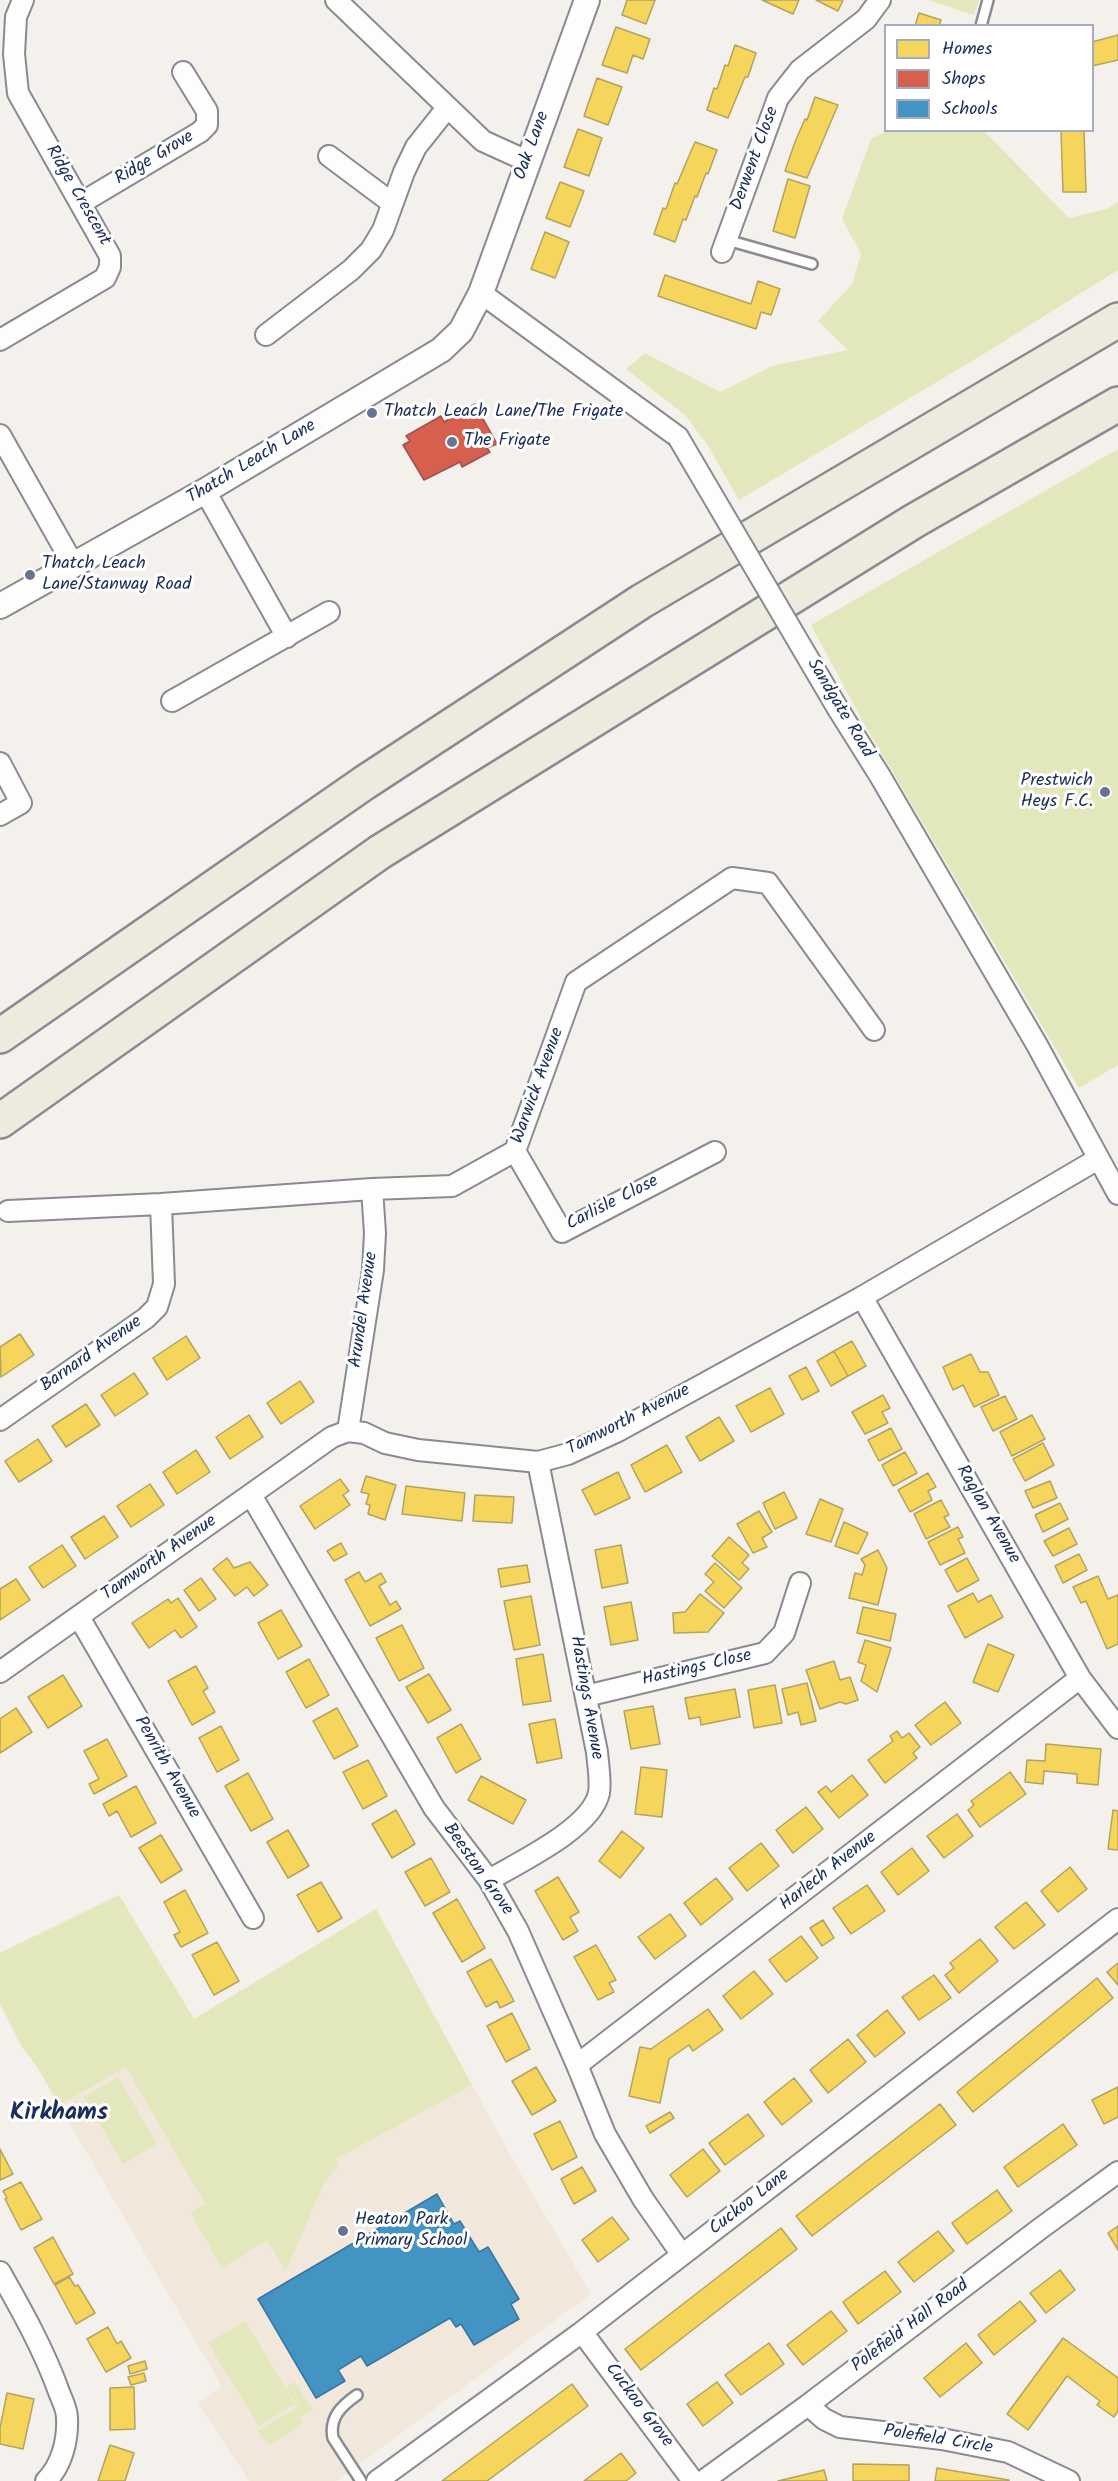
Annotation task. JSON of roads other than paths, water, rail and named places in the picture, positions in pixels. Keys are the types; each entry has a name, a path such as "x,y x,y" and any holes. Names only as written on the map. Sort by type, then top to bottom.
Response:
{"highway":[{"path":"0,1036 364,783 642,601 1118,320"},
{"path":"0,1121 380,852 914,521 1118,404"}],"street":[{"name":"Ridge Crescent","path":"0,340 105,278 111,267 110,256 18,93 14,54 16,17 22,0"},
{"path":"336,0 483,141 527,161"},
{"name":"Oak Lane","path":"481,293 587,0"},
{"name":"Derwent Close","path":"724,246 777,98 800,70 866,19 880,0"},
{"name":"Ridge Grove","path":"81,203 200,132 207,125 207,111 183,72"},
{"path":"266,335 351,270 371,250 383,230 416,147 447,108"},
{"path":"329,156 392,203"},
{"name":"Sandgate Road","path":"481,293 678,437 1037,1045 1118,1194"},
{"name":"Thatch Leach Lane","path":"0,606 205,491 441,350 461,331 481,293"},
{"path":"0,435 74,564"},
{"path":"205,491 287,637"},
{"path":"172,701 329,612"},
{"path":"0,763 21,803 0,814"},
{"name":"Warwick Avenue","path":"8,1211 452,1186 515,1151 576,982 732,878 768,883 874,1030"},
{"name":"Carlisle Close","path":"515,1151 562,1232 715,1152"},
{"name":"Tamworth Avenue","path":"0,1672 332,1437 348,1431 364,1433 385,1443 418,1450 538,1462 568,1454 618,1431 862,1297 1098,1159"},
{"name":"Arundel Avenue","path":"348,1431 373,1270 375,1233 372,1189"},
{"name":"Barnard Avenue","path":"0,1420 146,1318 157,1307 164,1284 161,1204"},
{"name":"Raglan Avenue","path":"862,1297 1080,1678 1118,1728"},
{"name":"Hastings Avenue","path":"489,1880 559,1839 590,1814 599,1793 597,1752 538,1462"},
{"name":"Beeston Grove","path":"251,1495 434,1808 489,1880 518,1930 605,2134 643,2199 682,2255"},
{"name":"Hastings Close","path":"586,1696 765,1653 784,1634 800,1583"},
{"name":"Penrith Avenue","path":"79,1617 253,1918"},
{"name":"Harlech Avenue","path":"577,2065 1080,1678"},
{"name":"Cuckoo Lane","path":"377,2481 582,2332 1118,1919"},
{"name":"Polefield Hall Road","path":"703,2481 1118,2172"},
{"path":"0,2272 53,2375 68,2416 65,2448 53,2474 46,2481"},
{"name":"Cuckoo Grove","path":"582,2332 693,2481"},
{"name":"Polefield Circle","path":"808,2405 824,2419 840,2427 942,2439 1008,2452 1069,2481"}],"lane":[{"path":"982,24 988,0"},
{"path":"724,246 812,264"},
{"path":"357,2395 339,2409 332,2424 332,2431 333,2438 361,2481"}],"place":[{"name":"Thatch Leach Lane/The Frigate","path":"372,413"},
{"name":"The Frigate","path":"452,442"},
{"name":"Thatch Leach Lane/Stanway Road","path":"30,575"},
{"name":"Prestwich Heys F.C.","path":"1105,792"},
{"name":"Heaton Park Primary School","path":"343,2231"}],"district":[{"name":"Kirkhams","path":"59,2115"}]}
